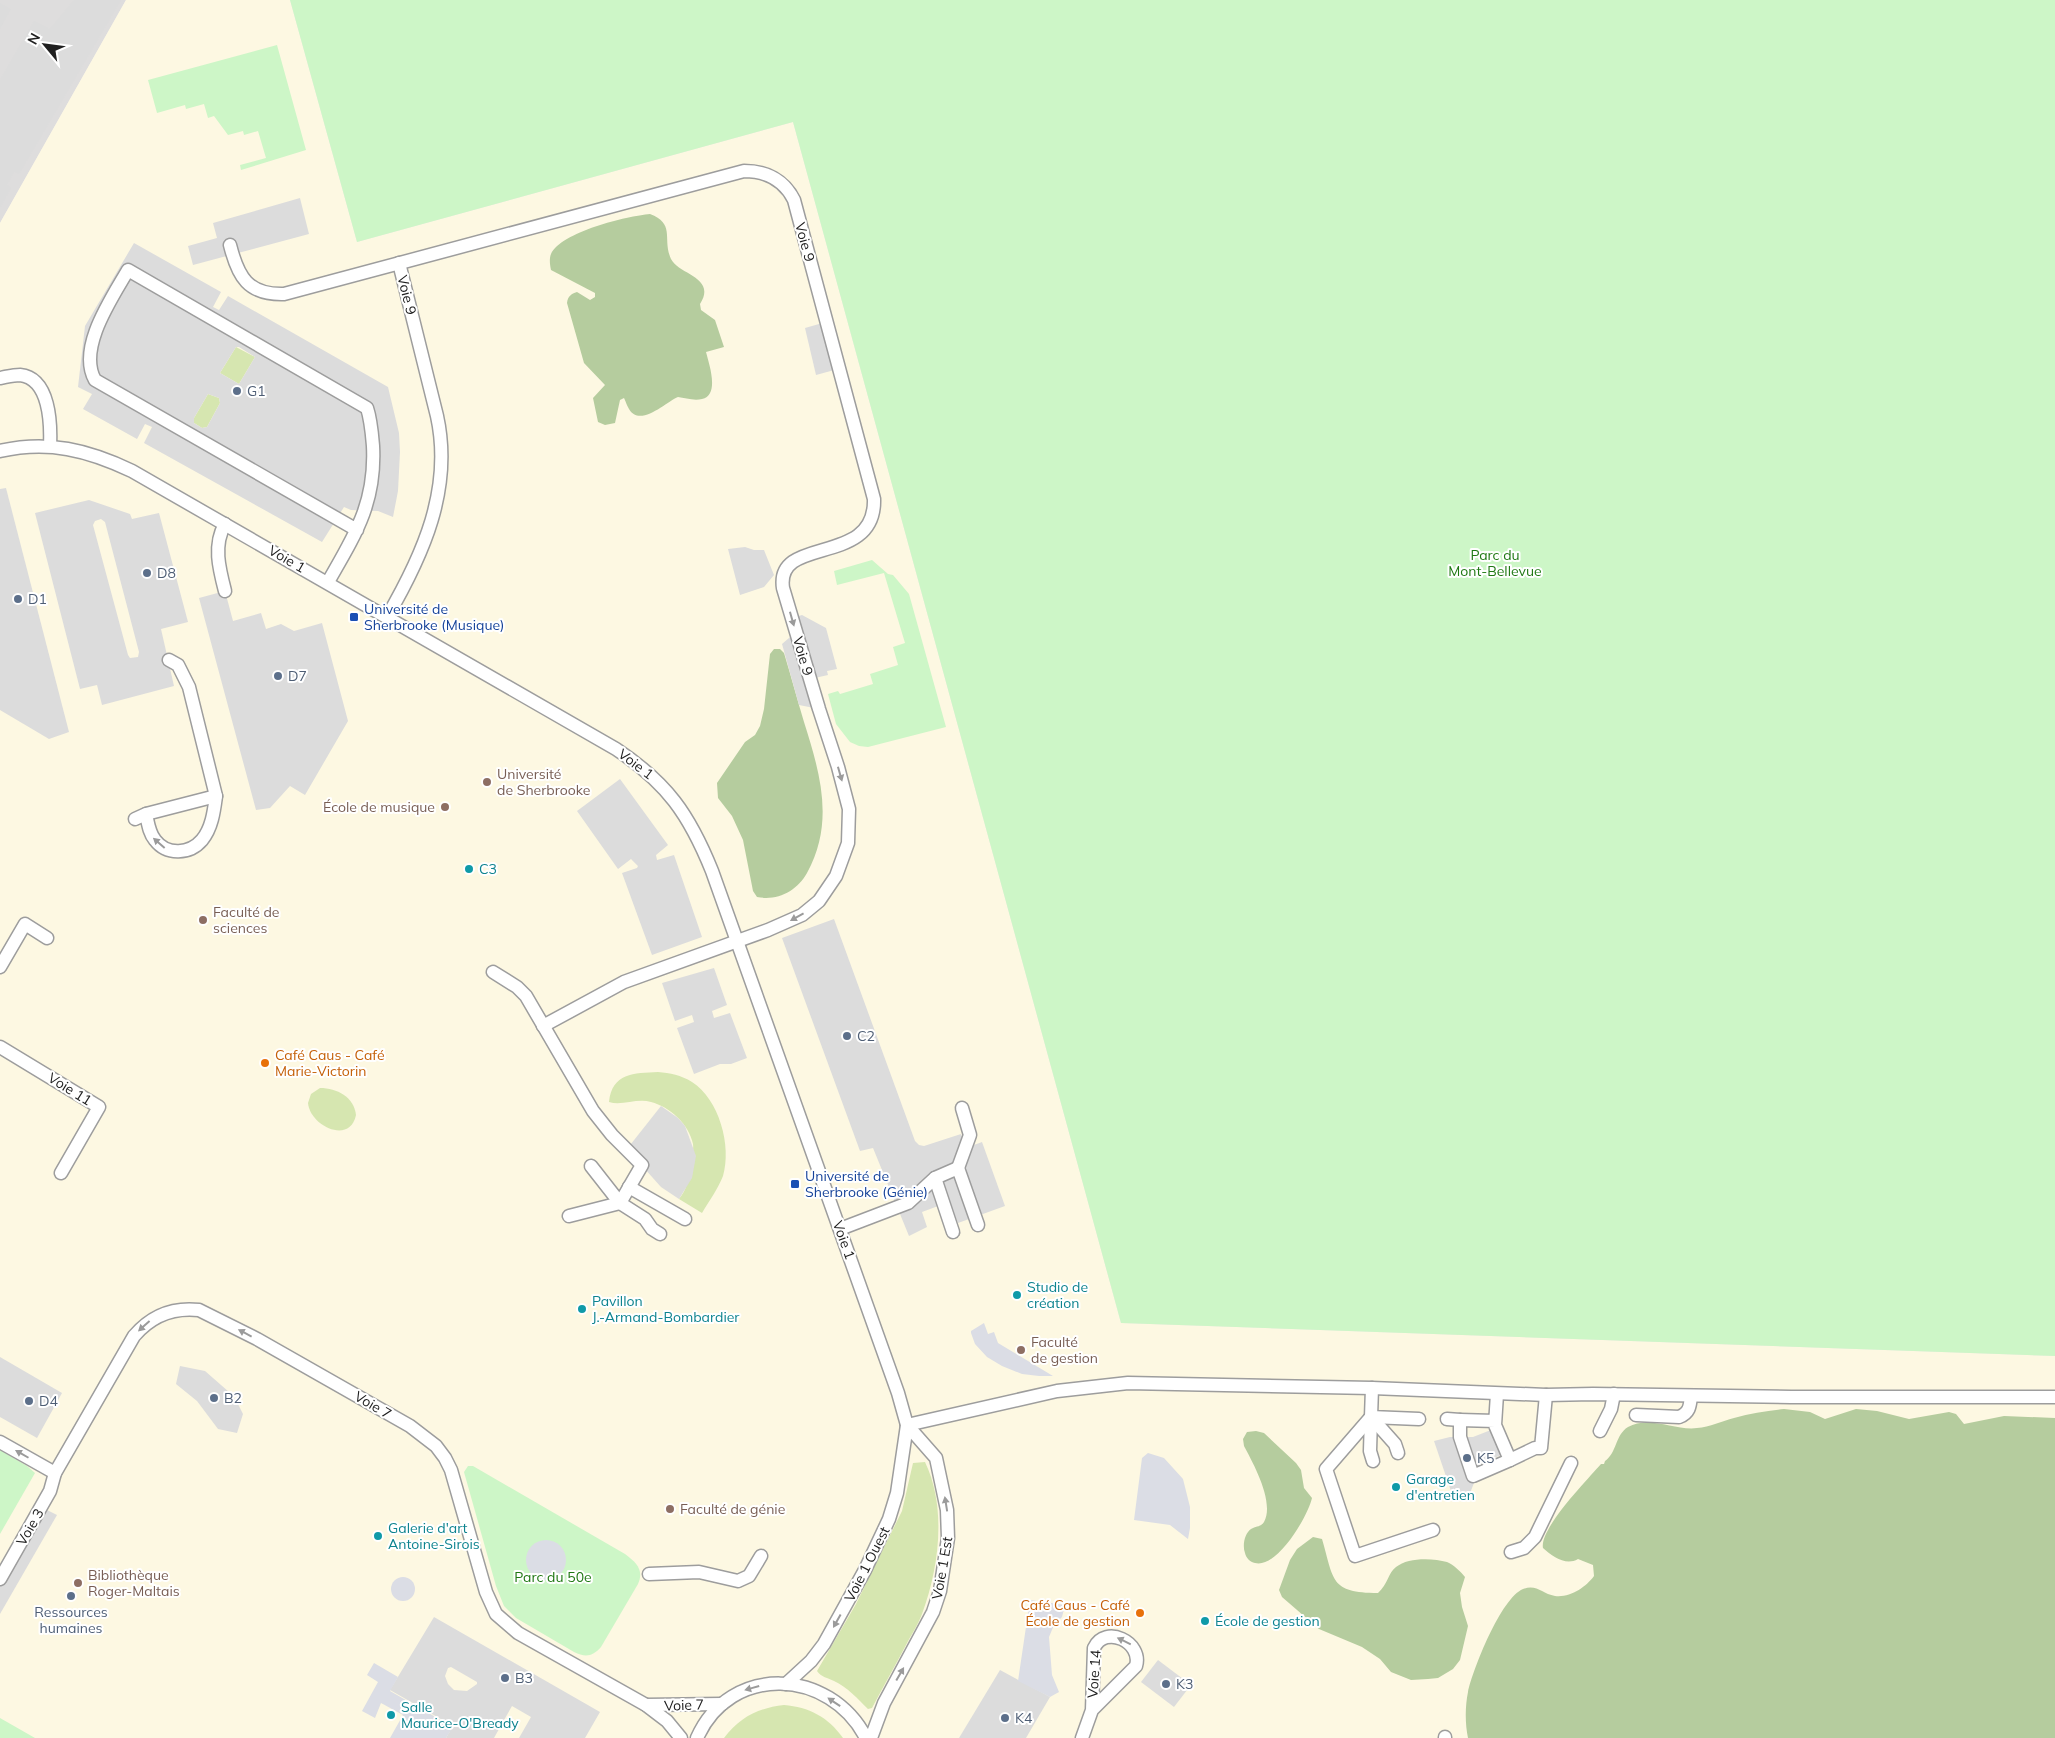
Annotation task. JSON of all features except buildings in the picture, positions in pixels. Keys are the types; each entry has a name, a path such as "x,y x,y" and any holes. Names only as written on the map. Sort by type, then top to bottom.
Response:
{"lane":[{"name":"Voie 9","path":"387,617 412,571 430,528 438,495 442,455 437,416 399,263 737,172 760,172 780,182 790,193 796,207 872,492 874,506 870,520 857,537 794,560 784,572 783,588 846,797 850,821 849,838 845,854 836,876 824,895 802,915 783,924 624,982 543,1026"},
{"path":"230,244 235,262 245,280 258,290 270,294 297,291 399,263"},
{"path":"328,582 357,530 368,504 373,474 372,438 367,408 128,270 101,319 93,340 90,366 95,380 357,530"},
{"path":"0,378 20,375 30,379 37,385 42,392 47,406 50,446"},
{"name":"Voie 1","path":"0,451 26,446 50,446 85,453 124,467 605,742 635,762 658,781 681,808 697,835 712,871 898,1393 907,1425"},
{"path":"225,524 220,535 218,552 225,591"},
{"path":"169,660 178,665 189,687 216,796 212,821 206,835 198,844 189,850 176,851 160,845 141,817 216,796"},
{"path":"0,967 24,924 47,938"},
{"path":"493,972 521,991 593,1111 612,1135 642,1164 620,1203 569,1216"},
{"name":"Voie 11","path":"0,1047 99,1107 61,1173"},
{"path":"962,1108 970,1135 958,1168 978,1225"},
{"path":"591,1166 620,1203 646,1219 652,1229 660,1234"},
{"path":"840,1229 908,1203 934,1178 958,1168"},
{"path":"934,1178 953,1232"},
{"path":"629,1187 685,1218"},
{"name":"Voie 7","path":"55,1473 134,1336 145,1324 161,1314 188,1308 206,1312 288,1356 426,1437 441,1452 451,1470 490,1602 496,1614 518,1633 646,1705 667,1722 681,1738"},
{"path":"907,1425 1056,1391 1118,1384 1170,1383 1372,1388 1546,1396 1614,1394 2055,1397"},
{"path":"1372,1388 1370,1451 1373,1461"},
{"path":"1497,1394 1495,1422 1510,1460"},
{"path":"1600,1431 1611,1408 1614,1394"},
{"path":"1460,1420 1460,1437 1473,1476 1536,1448 1541,1448 1546,1396"},
{"path":"1636,1416 1680,1417 1689,1409 1691,1396"},
{"path":"1371,1417 1419,1418"},
{"path":"1371,1417 1395,1444 1398,1453"},
{"path":"1371,1417 1326,1469 1355,1556 1433,1530"},
{"path":"1446,1419 1495,1422"},
{"name":"Voie 1 Ouest","path":"786,1684 811,1661 824,1644 875,1550 895,1501 907,1425"},
{"name":"Voie 1 Est","path":"871,1738 884,1703 933,1612 941,1586 948,1538 948,1510 936,1458 907,1425"},
{"path":"0,1442 55,1473"},
{"path":"1511,1552 1524,1548 1535,1537 1571,1463"},
{"name":"Voie 3","path":"0,1579 50,1491 55,1473"},
{"path":"649,1574 699,1572 738,1582 748,1576 760,1556"},
{"name":"Voie 14","path":"1082,1738 1092,1710 1096,1644 1103,1638 1112,1636 1126,1641 1136,1650 1138,1659 1136,1666 1092,1710"},
{"path":"697,1738 708,1718 722,1704 747,1689 768,1684 786,1684 807,1688 833,1700 856,1722 866,1738"},
{"name":"Voie 7","path":"646,1705 722,1704"}],"shaded area":[{"path":"0,0 126,0 0,223"},
{"path":"74,0 121,0 19,174 14,172 7,185 11,188 0,208 0,80 34,21 50,29"},
{"name":"Université de Sherbrooke","path":"126,0 290,0 357,242 793,122 1121,1323 2055,1356 2055,1738 0,1738 0,223"},
{"path":"0,3 11,9 0,29"},
{"path":"300,198 309,234 193,265 188,246 217,238 213,223"},
{"name":"G1","path":"134,243 221,292 213,307 219,310 228,296 388,387 399,433 400,452 398,491 393,517 378,511 351,510 344,507 322,542 144,443 152,427 145,424 137,439 83,409 92,394 78,387 85,326","holes":["236,347 255,357 239,384 220,373","208,394 219,398 220,403 207,427 202,428 194,423 194,418"]},
{"path":"826,322 838,369 816,375 805,328"},
{"name":"D1","path":"6,488 69,732 49,739 0,710 0,489"},
{"name":"D8","path":"89,500 130,514 132,519 159,513 188,622 161,629 174,686 102,705 97,685 80,689 35,513","holes":["101,519 105,522 139,652 138,657 130,658 128,655 93,525 95,521"]},
{"path":"745,547 754,550 764,550 774,575 764,587 740,595 728,549"},
{"name":"D7","path":"225,591 233,621 261,613 266,629 281,624 294,631 322,623 348,721 305,795 290,786 270,808 256,810 199,598"},
{"path":"802,615 826,628 837,669 827,671 828,675 810,679 819,709 799,705 782,644 796,632 792,618"},
{"path":"620,779 668,845 656,855 657,860 674,855 702,937 652,955 622,873 638,866 631,859 618,869 577,811"},
{"name":"C2","path":"834,919 915,1141 919,1145 924,1146 961,1134 966,1148 982,1142 1005,1206 958,1223 949,1202 922,1212 927,1227 909,1236 873,1148 860,1151 782,938"},
{"path":"714,968 727,1005 712,1011 714,1018 730,1013 747,1058 731,1064 720,1064 694,1074 677,1028 694,1022 692,1015 675,1021 662,983"},
{"path":"661,1106 678,1118 685,1126 696,1156 692,1178 679,1199 661,1187 627,1149"},
{"path":"984,1323 988,1334 994,1332 998,1343 1053,1376 1022,1374 1002,1366 987,1357 975,1344 971,1333 971,1331"},
{"name":"D4","path":"0,1357 62,1393 37,1438 0,1417"},
{"name":"B2","path":"180,1366 205,1371 229,1392 243,1414 237,1433 218,1429 197,1401 176,1384"},
{"name":"K5","path":"1496,1428 1506,1453 1482,1463 1470,1493 1453,1497 1434,1441 1450,1437 1473,1437"},
{"path":"1148,1453 1164,1458 1183,1479 1190,1507 1188,1539 1170,1525 1134,1520 1142,1458"},
{"path":"41,1507 57,1515 0,1614 0,1579"},
{"path":"546,1540 557,1543 563,1549 566,1560 563,1571 557,1577 546,1580 535,1577 529,1571 526,1560 529,1549 535,1543"},
{"path":"403,1577 412,1580 415,1589 412,1598 403,1601 394,1598 391,1589 394,1580"},
{"path":"1030,1600 1065,1605 1062,1617 1054,1625 1049,1637 1052,1675 1059,1692 1050,1697 1018,1681"},
{"name":"B3","path":"434,1617 600,1712 585,1738 519,1738 531,1717 512,1706 494,1738 446,1738 453,1726 390,1690","holes":["451,1667 477,1682 467,1691 454,1690 448,1684 445,1676 448,1668"]},
{"name":"K3","path":"1158,1660 1191,1685 1174,1707 1141,1682"},
{"path":"374,1663 398,1677 390,1691 453,1727 446,1738 390,1738 403,1715 381,1703 375,1718 362,1711 378,1682 367,1675"},
{"name":"K4","path":"1000,1670 1050,1697 1026,1738 959,1738"}],"green space":[{"name":"Parc du Mont-Bellevue","path":"290,0 2055,0 2055,1356 1121,1323 793,122 357,242"},
{"path":"277,45 306,150 241,170 240,165 266,158 258,131 244,135 243,131 228,135 214,116 208,118 204,104 186,109 185,105 157,113 148,80"},
{"path":"650,214 663,222 666,227 671,259 681,269 695,277 704,288 704,295 700,304 701,310 715,320 724,347 706,352 712,378 711,392 707,396 696,400 678,397 653,412 640,416 634,414 629,409 624,398 620,400 615,423 605,425 598,422 593,398 605,385 584,363 567,303 570,296 577,292 590,300 595,297 595,293 551,270 550,256 557,246 581,232 626,218"},
{"path":"236,347 255,357 239,384 220,373"},
{"path":"208,394 219,398 220,403 207,427 202,428 194,423 194,418"},
{"path":"872,560 888,574 893,575 909,594 946,727 868,747 850,742 836,724 828,694 838,691 840,694 873,684 870,674 898,665 893,647 905,643 884,573 837,585 834,571"},
{"path":"774,649 780,649 784,653 810,741 819,779 823,816 816,854 803,879 786,893 765,898 757,897 753,891 743,840 732,816 718,798 717,783 745,742 755,735 760,726 764,709 770,654"},
{"path":"658,1072 671,1074 692,1082 710,1100 721,1124 726,1151 723,1176 702,1213 679,1199 687,1184 693,1144 691,1137 678,1117 658,1104 651,1102 609,1102 611,1092 619,1080 633,1074"},
{"path":"320,1088 338,1092 352,1103 356,1115 352,1124 346,1129 330,1129 322,1125 310,1111 308,1103 311,1094"},
{"path":"1784,1409 1810,1412 1825,1419 1856,1409 1877,1411 1909,1419 1949,1412 1956,1414 1964,1424 2004,1416 2055,1418 2055,1738 1468,1738 1466,1709 1471,1681 1489,1635 1506,1606 1523,1589 1536,1588 1555,1596 1561,1596 1582,1588 1594,1576 1593,1565 1578,1559 1564,1561 1555,1557 1543,1548 1544,1540 1556,1517 1601,1464 1604,1464 1609,1458 1624,1430 1636,1424 1645,1423 1689,1428 1702,1427 1765,1411"},
{"path":"1256,1431 1264,1433 1296,1463 1301,1470 1304,1488 1312,1498 1304,1517 1290,1540 1273,1558 1264,1563 1250,1561 1247,1558 1244,1546 1247,1533 1261,1525 1267,1514 1267,1504 1262,1483 1244,1446 1243,1439 1247,1432"},
{"path":"0,1450 35,1473 0,1534"},
{"path":"925,1462 932,1480 938,1518 938,1538 933,1577 919,1622 872,1708 868,1709 843,1686 817,1671 856,1604 902,1511 913,1463"},
{"name":"Parc du 50e","path":"468,1466 473,1466 625,1554 636,1564 640,1571 638,1584 601,1647 595,1652 589,1655 582,1655 574,1652 516,1618 504,1606 496,1586 464,1472"},
{"path":"1313,1537 1322,1539 1332,1574 1336,1581 1342,1587 1351,1590 1378,1593 1391,1572 1407,1561 1428,1559 1447,1562 1459,1570 1465,1577 1460,1593 1468,1626 1460,1660 1453,1669 1438,1678 1411,1680 1391,1672 1380,1659 1362,1647 1319,1629 1282,1597 1279,1590 1290,1560 1297,1549"},
{"path":"784,1705 802,1708 817,1714 831,1724 843,1738 724,1738 736,1724 750,1715 766,1708"},
{"path":"0,1718 35,1738 0,1738"}],"place":[{"name":"G1","path":"237,391"},
{"name":"D8","path":"147,573"},
{"name":"D1","path":"18,599"},
{"name":"Université de Sherbrooke (Musique)","path":"354,617"},
{"name":"D7","path":"278,676"},
{"name":"Université de Sherbrooke","path":"487,782"},
{"name":"École de musique","path":"445,807"},
{"name":"C3","path":"469,869"},
{"name":"Faculté de sciences","path":"203,920"},
{"name":"C2","path":"847,1036"},
{"name":"Café Caus - Café Marie-Victorin","path":"265,1063"},
{"name":"Université de Sherbrooke (Génie)","path":"795,1184"},
{"name":"Studio de création","path":"1017,1295"},
{"name":"Pavillon J.-Armand-Bombardier","path":"582,1309"},
{"name":"Faculté de gestion","path":"1021,1350"},
{"name":"B2","path":"214,1398"},
{"name":"D4","path":"29,1401"},
{"name":"K5","path":"1467,1458"},
{"name":"Garage d'entretien","path":"1396,1487"},
{"name":"Faculté de génie","path":"670,1509"},
{"name":"Galerie d'art Antoine-Sirois","path":"378,1536"},
{"name":"Bibliothèque Roger-Maltais","path":"78,1583"},
{"name":"Ressources humaines","path":"71,1596"},
{"name":"Café Caus - Café École de gestion","path":"1140,1613"},
{"name":"École de gestion","path":"1205,1621"},
{"name":"B3","path":"505,1678"},
{"name":"K3","path":"1166,1684"},
{"name":"Salle Maurice-O'Bready","path":"391,1715"},
{"name":"K4","path":"1005,1718"}]}
